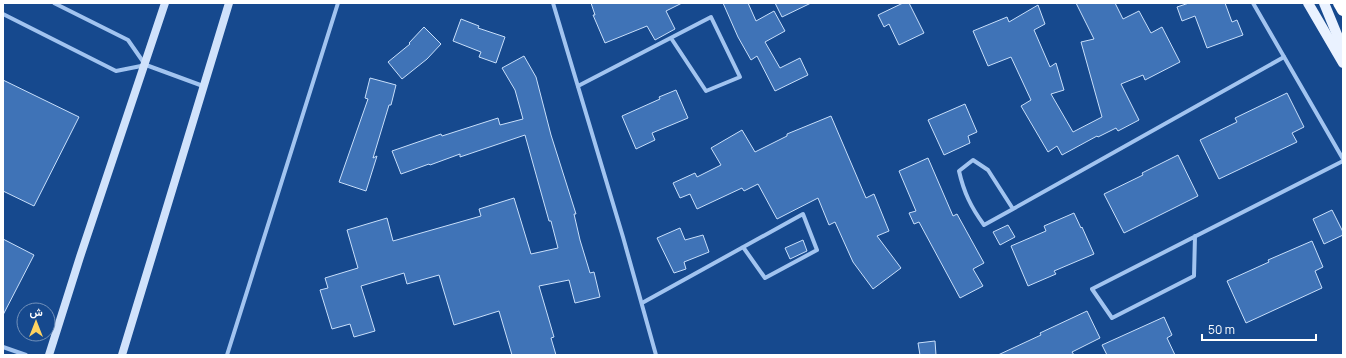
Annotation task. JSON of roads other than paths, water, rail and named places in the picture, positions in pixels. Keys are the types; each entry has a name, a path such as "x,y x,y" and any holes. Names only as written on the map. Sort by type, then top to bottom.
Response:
{"highway":[{"path":"1339,3 1343,10"}],"main road":[{"path":"49,355 80,257 166,3"},
{"path":"122,355 230,3"},
{"path":"1308,3 1343,63"},
{"path":"1324,3 1343,49"}],"street":[{"path":"54,3 128,40 146,65"},
{"path":"227,355 338,3"},
{"path":"552,3 578,86 656,355"},
{"path":"1195,236 1194,276 1112,318 1092,289 1195,236 1343,160 1254,3"},
{"path":"3,14 116,71 146,65 204,86"},
{"path":"578,86 711,17 740,77 706,91 671,38"},
{"path":"1013,209 988,170 972,160 959,171 964,192 974,212 984,225 1013,209 1284,57"},
{"path":"642,303 743,247 803,214 817,250 765,278 743,247"},
{"path":"3,347 26,355"}]}
